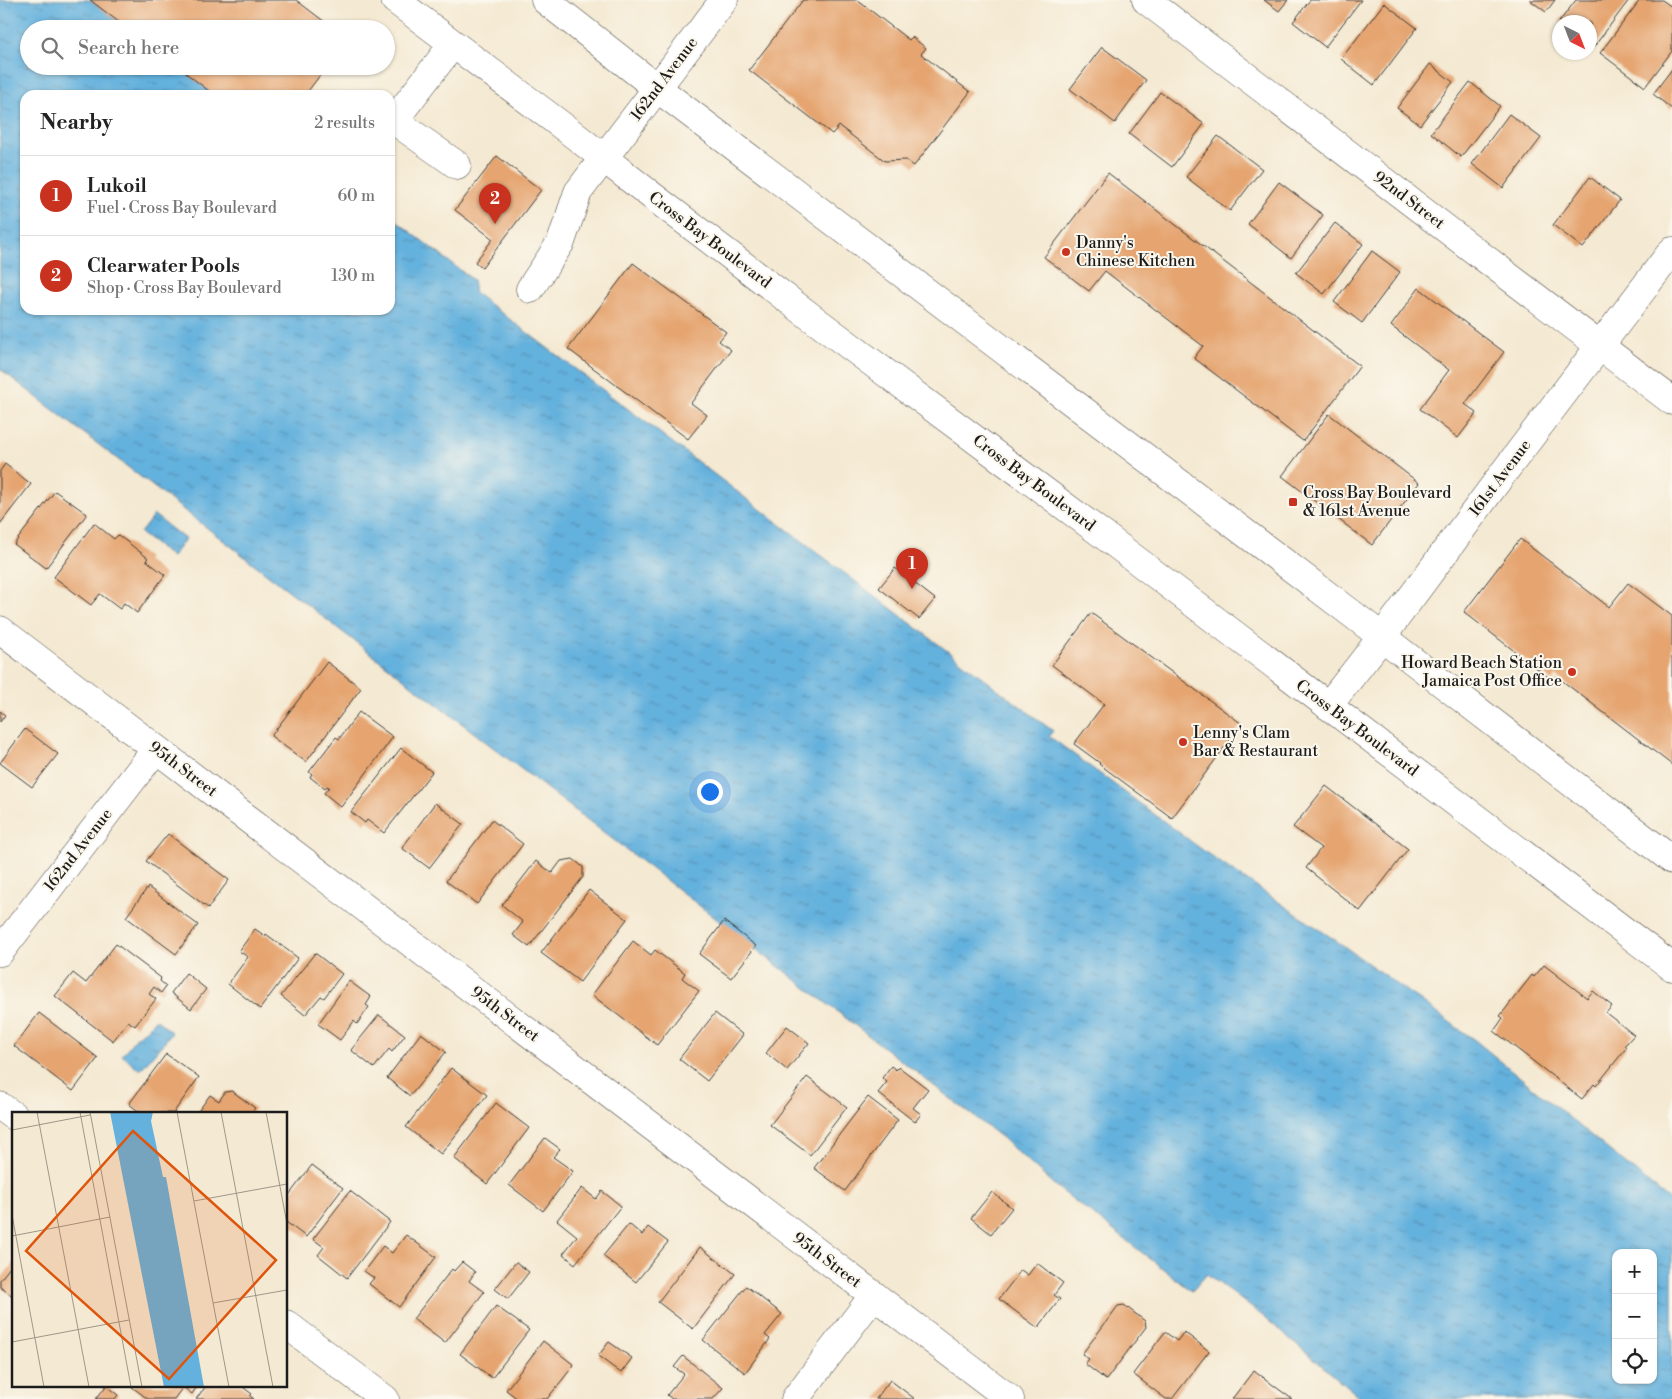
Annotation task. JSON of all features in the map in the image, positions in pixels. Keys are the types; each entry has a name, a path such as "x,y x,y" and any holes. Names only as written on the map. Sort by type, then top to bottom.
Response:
{"street":[{"name":"Cross Bay Boulevard","path":"395,0 569,130 815,320 1114,543 1672,967"},
{"path":"545,0 657,88 1382,637 1672,860"},
{"name":"162nd Avenue","path":"530,289 561,242 578,192 724,0"},
{"name":"92nd Street","path":"1146,0 1672,401"},
{"path":"453,44 399,114 399,124 457,165"},
{"name":"161st Avenue","path":"1328,706 1672,251"},
{"name":"95th Street","path":"0,630 1010,1399"},
{"name":"162nd Avenue","path":"0,952 156,749"},
{"path":"0,1106 12,1115"},
{"path":"795,1399 874,1296"},
{"path":"288,1326 385,1399"}],"water":[{"path":"0,0 90,0 116,20 20,20 20,75 188,75 208,90 20,90 20,315 395,315 395,220 473,280 475,293 1053,731 1049,736 1212,857 1341,944 1476,1041 1672,1202 1672,1399 1362,1399 1264,1317 1207,1274 1192,1291 1053,1184 1002,1138 0,369"},
{"path":"154,515 185,539 172,557 140,533"},
{"path":"156,1019 172,1033 140,1070 122,1055 139,1034 145,1031"}],"building":[{"path":"90,0 296,0 322,20 116,20"},
{"path":"803,0 857,0 909,40 912,37 926,48 921,54 970,92 914,166 906,160 885,161 839,126 832,134 749,70"},
{"path":"1264,0 1288,0 1279,11"},
{"path":"1310,0 1361,0 1325,47 1293,22"},
{"path":"1530,0 1555,0 1546,12"},
{"path":"1576,0 1629,0 1597,43 1597,15 1564,15"},
{"path":"1640,0 1662,0 1672,7 1672,51 1645,87 1600,53"},
{"path":"1384,3 1417,28 1374,85 1341,59"},
{"path":"1102,47 1146,80 1115,123 1070,89"},
{"path":"1430,64 1453,82 1420,125 1397,108"},
{"path":"1672,69 1672,109 1653,94"},
{"path":"188,75 320,75 309,90 208,90"},
{"path":"1470,82 1500,106 1461,157 1431,133"},
{"path":"1160,92 1204,124 1172,167 1129,134"},
{"path":"1509,114 1541,138 1503,188 1472,164"},
{"path":"1218,136 1262,169 1230,211 1186,177"},
{"path":"497,156 541,190 482,268 475,262 493,239 455,210"},
{"path":"1108,173 1360,366 1303,441 1194,358 1203,346 1105,271 1089,291 1044,257"},
{"path":"1590,177 1620,200 1583,248 1553,225"},
{"path":"1279,182 1323,215 1291,258 1248,224"},
{"path":"1335,223 1363,244 1324,294 1296,273"},
{"path":"1372,251 1400,272 1362,323 1334,302"},
{"path":"633,263 726,332 719,341 731,350 691,403 707,415 688,439 568,349"},
{"path":"1419,288 1504,352 1465,404 1477,413 1458,438 1420,409 1449,370 1391,326"},
{"path":"1329,414 1419,483 1372,545 1282,476"},
{"path":"5,464 31,484 0,524 0,471"},
{"path":"55,491 87,514 46,568 14,544"},
{"path":"94,523 114,539 118,535 148,558 146,560 165,575 137,613 124,603 120,609 100,594 91,605 54,577"},
{"path":"1520,539 1609,607 1628,583 1672,616 1672,765 1556,676 1553,681 1464,612"},
{"path":"895,568 935,599 919,619 879,588"},
{"path":"1091,613 1242,724 1172,818 1074,744 1104,704 1052,665"},
{"path":"327,662 361,688 306,762 271,736"},
{"path":"0,711 5,715 0,722"},
{"path":"359,712 393,737 341,807 324,793 329,787 327,786 325,789 310,777 312,774 309,772 336,737 339,739"},
{"path":"25,729 58,754 32,787 0,763"},
{"path":"401,748 432,772 384,833 367,820 365,823 351,812"},
{"path":"1326,786 1408,849 1360,911 1306,868 1321,848 1293,827"},
{"path":"435,803 463,824 429,868 402,848"},
{"path":"492,820 523,844 477,904 446,881"},
{"path":"168,834 229,880 208,908 146,861"},
{"path":"573,859 583,867 583,877 529,947 513,935 523,922 502,905 536,861 552,873 561,861"},
{"path":"148,887 198,925 176,954 126,917"},
{"path":"589,890 627,919 580,982 541,953"},
{"path":"724,921 756,946 731,978 699,954"},
{"path":"255,929 265,936 266,934 298,958 260,1009 228,984 248,957 239,951"},
{"path":"633,941 651,955 655,950 685,973 682,978 699,991 657,1045 592,995"},
{"path":"116,944 161,978 160,981 166,986 161,993 154,987 149,994 156,999 135,1026 128,1021 113,1041 55,996 73,973 86,983"},
{"path":"315,953 342,974 324,998 321,996 305,1015 281,996"},
{"path":"1544,965 1587,998 1593,991 1612,1006 1606,1013 1634,1035 1625,1045 1627,1047 1596,1086 1594,1084 1582,1099 1494,1031 1503,1018 1500,1016 1532,975 1534,977"},
{"path":"186,973 206,989 191,1009 171,993"},
{"path":"349,981 371,997 366,1005 369,1007 357,1024 354,1021 340,1040 318,1024"},
{"path":"39,1013 98,1058 73,1091 14,1046"},
{"path":"715,1013 743,1035 707,1081 679,1059"},
{"path":"379,1015 405,1035 392,1052 389,1049 374,1068 351,1050"},
{"path":"787,1026 809,1043 787,1070 766,1053"},
{"path":"421,1033 446,1052 410,1096 387,1078"},
{"path":"166,1054 199,1077 174,1112 140,1112 129,1104"},
{"path":"891,1066 896,1070 899,1067 928,1089 913,1108 921,1114 915,1122 878,1093 887,1082 882,1078"},
{"path":"451,1068 487,1095 441,1154 406,1127"},
{"path":"807,1077 847,1107 810,1155 770,1125"},
{"path":"232,1091 255,1108 252,1112 198,1112 210,1095 219,1101 225,1092"},
{"path":"868,1097 898,1120 845,1191 814,1168"},
{"path":"496,1103 529,1128 487,1184 454,1158"},
{"path":"545,1138 560,1149 553,1157 573,1171 543,1211 509,1185"},
{"path":"312,1165 343,1188 306,1237 288,1224 288,1196"},
{"path":"582,1188 596,1199 602,1191 621,1206 575,1264 563,1254 577,1236 557,1220"},
{"path":"350,1191 390,1222 347,1278 318,1255 324,1247 313,1239"},
{"path":"992,1192 1012,1208 991,1234 971,1218"},
{"path":"629,1224 642,1235 648,1227 668,1242 636,1282 603,1256"},
{"path":"406,1235 436,1257 399,1307 369,1284 374,1278 364,1271 383,1246 392,1253"},
{"path":"700,1247 735,1274 693,1329 658,1302"},
{"path":"462,1262 475,1272 469,1281 484,1292 445,1343 413,1319 452,1269 454,1271"},
{"path":"516,1262 529,1272 508,1299 495,1289"},
{"path":"1037,1263 1063,1283 1054,1295 1060,1299 1038,1328 999,1299 1021,1270 1028,1275"},
{"path":"12,1265 12,1296 0,1287 0,1280"},
{"path":"746,1286 782,1314 765,1335 770,1339 745,1373 703,1340"},
{"path":"1124,1305 1145,1321 1146,1327 1106,1380 1085,1364 1089,1359 1082,1354 1118,1306"},
{"path":"496,1306 529,1330 492,1378 460,1354"},
{"path":"1165,1332 1177,1341 1184,1332 1209,1351 1172,1399 1166,1399 1133,1374"},
{"path":"543,1341 574,1365 547,1399 518,1399 506,1390"},
{"path":"609,1342 632,1358 621,1373 598,1356"},
{"path":"683,1356 723,1388 713,1399 672,1399 667,1395 684,1374 674,1367"},
{"path":"1254,1370 1273,1385 1292,1399 1232,1399"},
{"path":"890,1380 915,1399 876,1399"},
{"path":"106,1386 118,1395 115,1399 96,1399"},
{"path":"197,1386 192,1394 183,1387 174,1399 148,1399 132,1387"},
{"path":"206,1386 241,1386 252,1394 250,1396 254,1399 196,1399"}],"place":[{"name":"Clearwater Pools","path":"495,224"},
{"name":"Danny's Chinese Kitchen","path":"1066,252"},
{"name":"Cross Bay Boulevard & 161st Avenue","path":"1293,502"},
{"name":"Lukoil","path":"912,589"},
{"name":"Howard Beach Station Jamaica Post Office","path":"1572,672"},
{"name":"Lenny's Clam Bar & Restaurant","path":"1183,742"}]}
